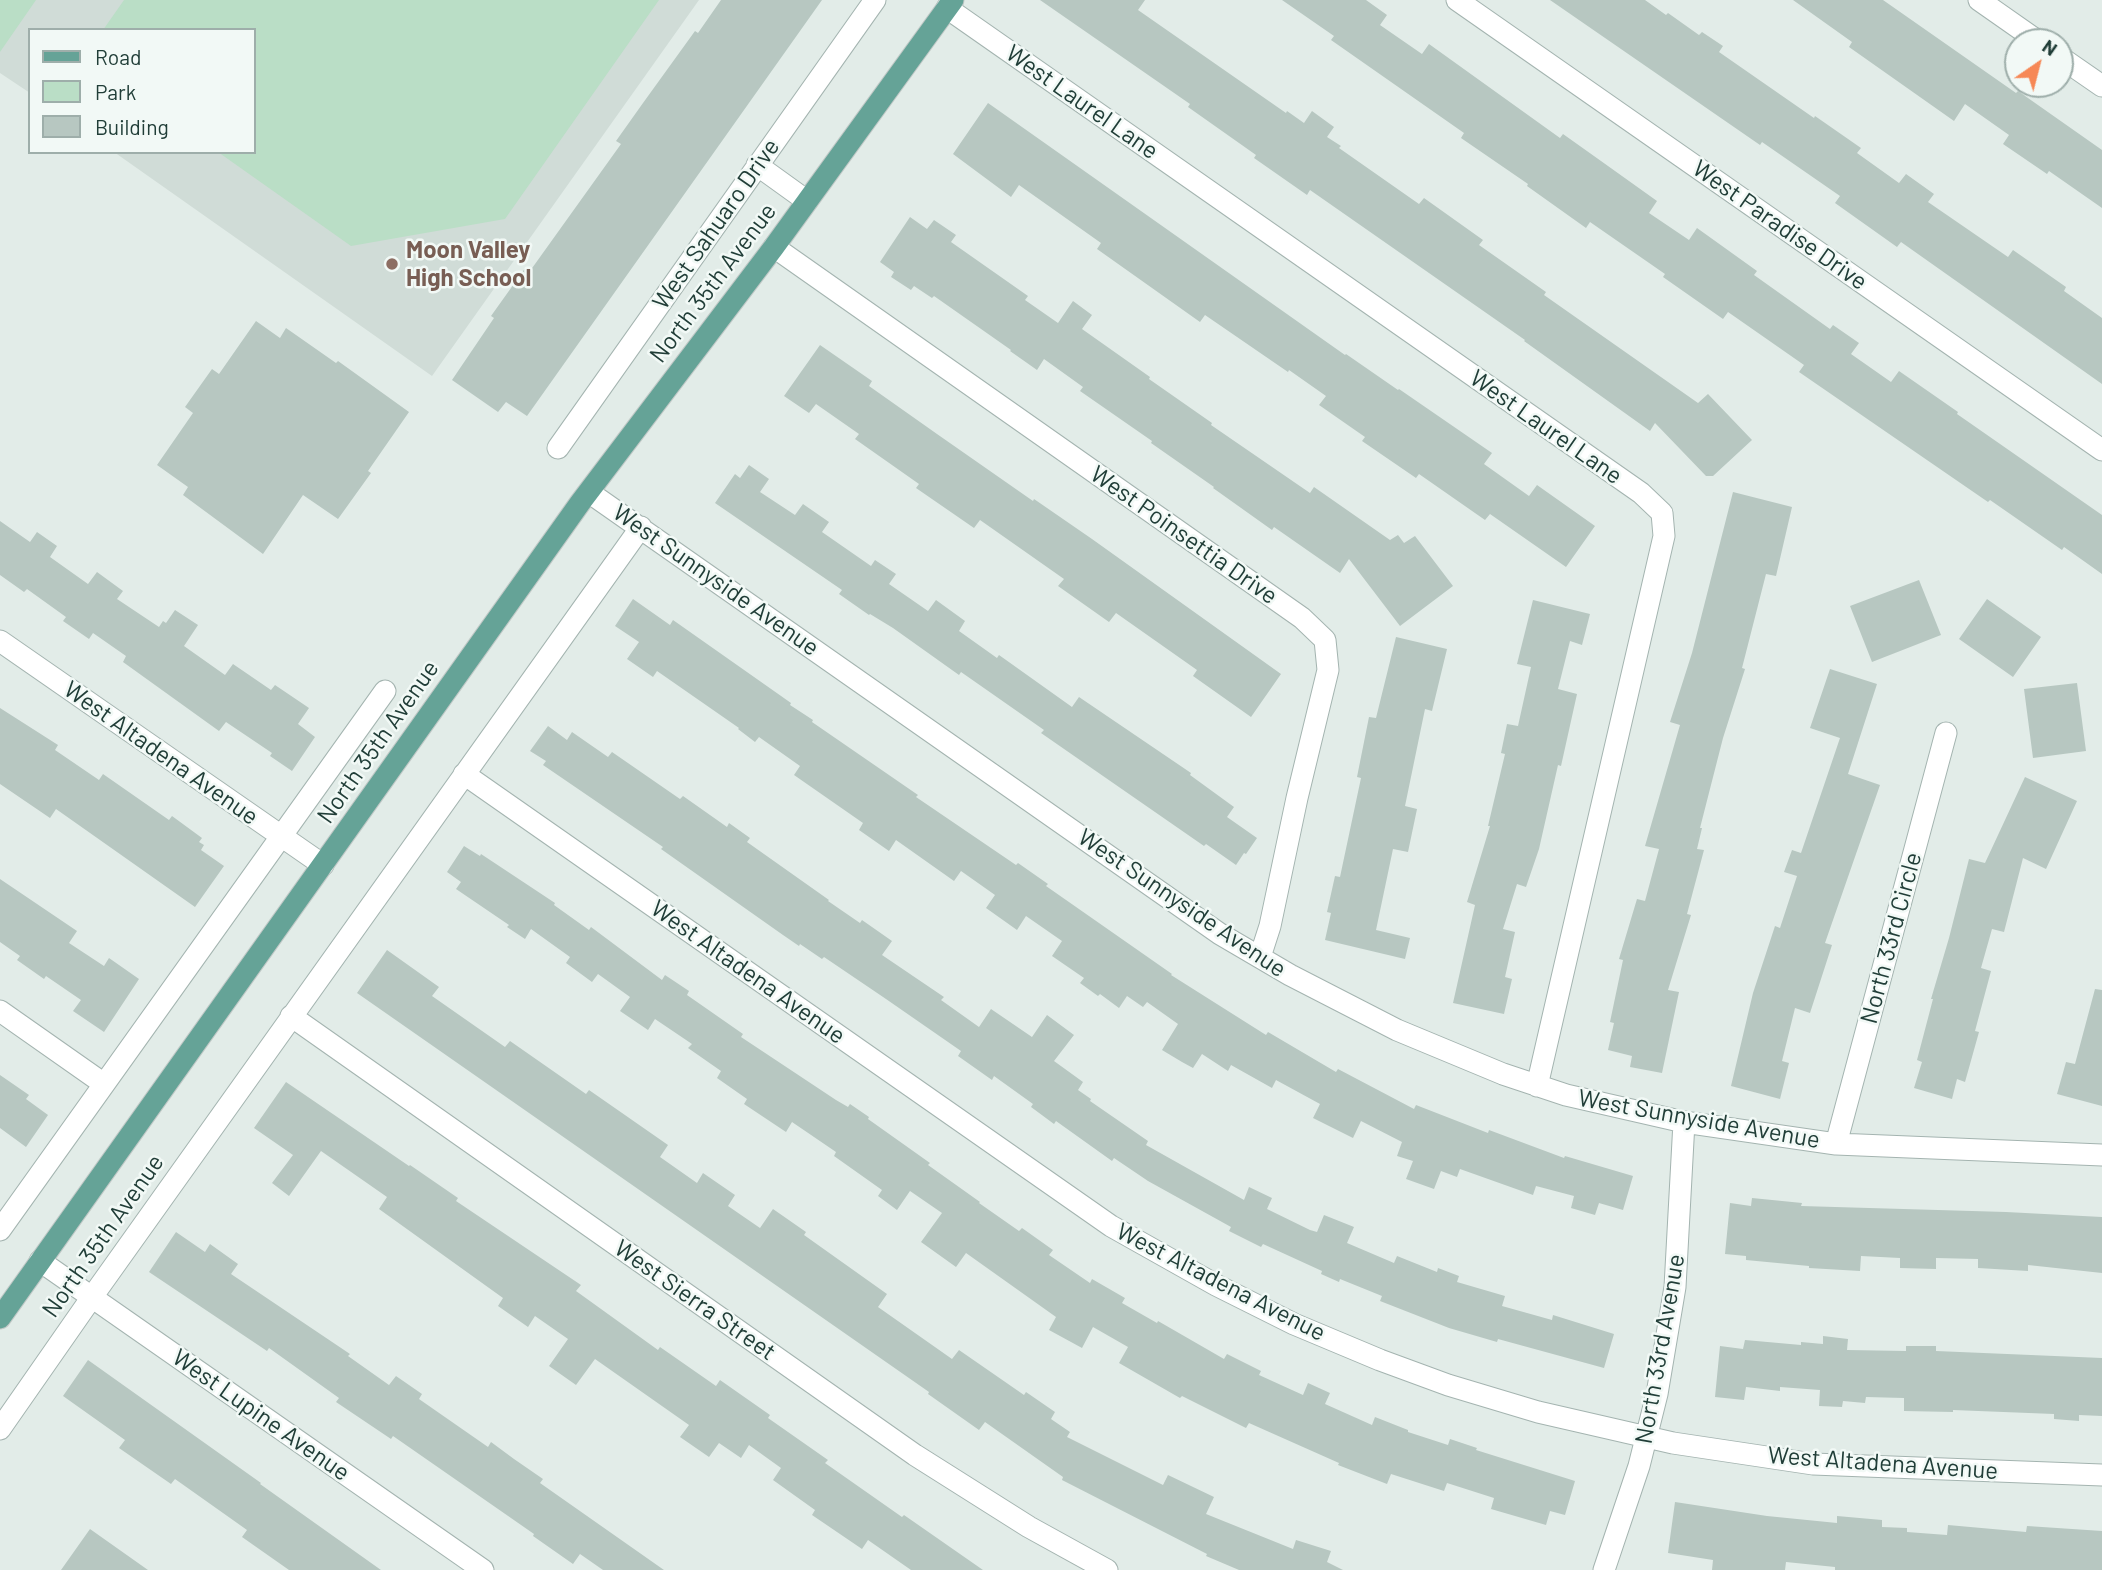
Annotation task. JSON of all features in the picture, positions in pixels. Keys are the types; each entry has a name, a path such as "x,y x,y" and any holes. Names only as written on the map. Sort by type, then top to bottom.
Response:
{"main road":[{"name":"North 35th Avenue","path":"0,1318 573,514 774,247 950,4"}],"street":[{"name":"West Sahuaro Drive","path":"558,448 875,0"},
{"name":"West Paradise Drive","path":"1457,0 2102,450"},
{"path":"1979,0 2019,28"},
{"name":"West Laurel Lane","path":"950,4 1630,485 1661,513 1664,536 1537,1086"},
{"path":"2074,67 2102,86"},
{"name":"North 35th Avenue","path":"757,165 807,201"},
{"name":"West Poinsettia Drive","path":"774,247 1301,618 1325,640 1328,670 1270,926 1260,957"},
{"name":"West Sunnyside Avenue","path":"590,493 1220,934 1381,1023 1537,1086 1684,1122 1836,1144 2102,1155"},
{"name":"North 35th Avenue","path":"0,1429 641,527"},
{"name":"West Altadena Avenue","path":"0,641 323,865"},
{"name":"North 35th Avenue","path":"0,1230 385,691"},
{"name":"North 33rd Circle","path":"1836,1144 1946,733"},
{"name":"West Altadena Avenue","path":"464,774 1101,1219 1204,1278 1294,1324 1448,1385 1538,1412 1646,1437 1813,1464 2102,1475"},
{"path":"0,1011 104,1084"},
{"name":"West Sierra Street","path":"291,1016 915,1455 1029,1527 1107,1570"},
{"name":"North 33rd Avenue","path":"1604,1570 1639,1466 1657,1394 1675,1287 1684,1122"},
{"name":"West Lupine Avenue","path":"40,1261 483,1570"}],"shaded area":[{"name":"Moon Valley High School","path":"0,0 699,0 432,376 117,154 256,154 256,28 28,28 28,92 0,73"}],"green space":[{"path":"0,0 36,0 0,52"},
{"name":"Moon Valley High School","path":"124,0 659,0 505,219 351,246 221,154 256,154 256,28 104,28"}],"building":[{"path":"721,0 822,0 527,416 506,402 498,412 452,380 494,318 491,316 526,267 530,271 621,144 616,141 695,31 698,33"},
{"path":"1040,0 1145,0 1138,10 1286,113 1287,111 1304,123 1312,111 1334,127 1327,137 1341,146 1339,148 1419,204 1424,198 1483,240 1479,245 1546,292 1544,295 1698,403 1708,394 1752,440 1713,476 1706,476 1655,423 1650,431 1310,190 1307,195 1254,158 1256,155 1188,107 1190,104"},
{"path":"1282,0 1366,0 1387,15 1380,25 1422,54 1429,44 1560,138 1563,134 1657,201 1649,213 1689,240 1697,228 1757,271 1754,275 1830,329 1833,325 1859,343 1851,354 1891,382 1899,371 2102,515 2102,574 1990,500 1988,502 1799,372 1804,365 1728,312 1723,319 1663,277 1665,274 1590,222 1586,228 1461,138 1464,133 1331,40 1334,36"},
{"path":"1550,0 1645,0 1699,35 1702,32 1723,46 1719,52 1861,148 1857,153 1899,183 1906,174 1934,194 1928,202 2008,257 2013,250 2066,287 2064,291 2102,318 2102,384 1901,242 1897,247 1835,203 1840,196 1762,142 1760,145"},
{"path":"1793,0 1883,0 2004,85 2004,98 2028,98 2102,150 2102,208 2049,171 2047,174 2003,144 2009,135 1965,104 1954,121 1849,47 1852,42"},
{"path":"988,103 1345,355 1492,453 1484,464 1529,496 1537,485 1595,526 1566,567 1490,514 1485,520 1419,474 1416,478 1362,441 1365,437 1319,405 1326,396 1205,315 1200,322 1097,249 1101,243 1019,185 1011,197 953,154"},
{"path":"910,217 927,229 934,220 956,235 951,242 1028,296 1025,300 1058,323 1073,301 1092,315 1082,329 1212,423 1211,425 1310,493 1314,487 1390,540 1398,535 1404,543 1415,536 1453,586 1400,626 1349,559 1340,573 1213,488 1080,391 1083,387 1044,359 1037,370 934,296 932,298 914,286 911,290 891,277 894,272 880,262"},
{"path":"256,321 280,338 286,328 409,412 338,519 303,495 263,554 183,495 188,487 157,465 193,413 185,407 212,369 219,374"},
{"path":"820,345 872,381 869,386 1092,539 1281,674 1251,717 1193,676 1197,670 1116,613 1109,622 1058,586 1064,579 980,520 974,528 916,488 919,484 855,439 859,434 816,404 809,413 784,396"},
{"path":"749,465 769,479 760,492 795,515 803,504 829,522 822,532 871,566 875,560 896,574 889,584 928,611 936,600 965,621 959,631 997,658 999,655 1072,707 1079,697 1191,773 1190,775 1234,807 1227,817 1257,838 1246,854 1244,853 1236,865 1206,844 1204,846 1041,733 1044,730 961,672 959,675 839,594 842,590 715,503 735,474 740,478"},
{"path":"1733,492 1792,507 1776,576 1766,574 1742,668 1745,669 1723,738 1700,828 1697,849 1704,850 1687,914 1691,915 1668,990 1679,992 1662,1073 1630,1067 1632,1056 1608,1050 1614,1023 1610,1022 1623,960 1619,959 1637,899 1645,901 1659,849 1645,846 1680,725 1670,722 1692,653"},
{"path":"0,521 30,542 37,532 57,546 50,557 88,584 97,572 123,591 117,599 159,627 163,621 166,623 175,610 198,625 184,646 225,675 233,664 271,690 275,685 309,708 298,724 315,737 292,771 270,756 272,753 226,722 219,731 123,662 126,656 93,633 89,639 63,621 66,617 27,589 24,592 0,575"},
{"path":"1919,580 1941,635 1872,662 1850,606"},
{"path":"633,599 670,625 673,620 791,703 790,705 813,720 812,722 918,795 916,797 1016,865 1018,863 1171,975 1266,1035 1268,1032 1336,1072 1338,1069 1414,1109 1416,1105 1564,1158 1565,1156 1633,1176 1623,1210 1599,1203 1595,1215 1571,1208 1574,1196 1536,1186 1533,1195 1460,1169 1457,1177 1441,1171 1434,1189 1406,1179 1413,1161 1397,1156 1402,1142 1361,1121 1353,1138 1313,1118 1320,1104 1276,1080 1272,1088 1231,1065 1228,1071 1202,1054 1193,1068 1162,1050 1178,1024 1147,1002 1143,1007 1127,996 1119,1008 1100,994 1098,996 1080,983 1084,978 1052,956 1062,941 1026,916 1017,930 986,908 995,895 961,871 954,881 896,840 889,851 859,830 863,823 794,775 800,766 759,737 755,742 657,671 653,677 627,659 639,642 615,626"},
{"path":"1987,599 2041,637 2013,677 1959,639"},
{"path":"1533,600 1590,614 1582,645 1570,641 1558,689 1577,694 1539,849 1526,887 1517,884 1503,929 1515,932 1505,977 1512,979 1504,1014 1453,1003 1475,905 1467,902 1490,826 1505,754 1501,753 1507,724 1518,726 1531,667 1517,664"},
{"path":"1396,637 1447,649 1432,711 1425,709 1405,806 1417,809 1408,852 1393,849 1376,930 1410,938 1405,959 1325,940 1331,913 1327,912 1335,876 1340,877 1361,778 1357,777 1369,717 1376,718"},
{"path":"1830,669 1877,684 1848,774 1880,785 1825,943 1832,945 1810,1013 1795,1008 1782,1061 1789,1063 1780,1099 1731,1086 1753,993 1775,926 1780,928 1797,876 1784,872 1792,850 1801,853 1840,738 1810,728"},
{"path":"2077,683 2086,751 2033,758 2024,689"},
{"path":"0,708 58,745 55,750 99,780 103,774 169,820 172,816 202,838 199,842 204,845 201,850 224,866 195,907 56,809 50,818 0,784"},
{"path":"548,726 567,740 572,732 608,757 612,752 680,799 683,796 727,827 729,823 750,838 747,842 828,901 892,941 882,955 944,997 941,1000 979,1027 991,1009 1032,1037 1047,1015 1074,1035 1054,1061 1083,1082 1078,1090 1091,1099 1090,1101 1148,1141 1146,1145 1244,1200 1249,1187 1272,1198 1267,1209 1310,1230 1317,1232 1324,1215 1354,1227 1347,1243 1394,1263 1397,1256 1437,1272 1438,1268 1459,1276 1457,1282 1505,1296 1502,1306 1552,1320 1553,1315 1614,1334 1604,1368 1449,1328 1380,1301 1382,1296 1340,1279 1339,1282 1321,1274 1322,1271 1229,1231 1231,1227 1148,1181 1114,1158 1112,1161 1056,1121 1054,1124 1031,1107 1033,1104 994,1076 992,1080 958,1056 961,1051 824,957 822,959 800,944 799,946 661,849 663,847 543,765 546,761 530,751"},
{"path":"2025,777 2077,801 2046,869 2023,858 2004,932 1992,929 1981,968 1991,971 1975,1031 1979,1032 1965,1082 1957,1079 1952,1099 1914,1088 1922,1062 1917,1060 1931,999 1969,859 1985,863"},
{"path":"464,846 480,856 481,854 555,903 554,905 589,930 591,927 662,980 665,975 689,991 687,995 743,1034 741,1037 836,1100 848,1107 850,1104 869,1117 868,1119 930,1163 928,1165 979,1203 1019,1231 1022,1228 1053,1250 1049,1255 1090,1283 1092,1279 1125,1298 1122,1303 1224,1359 1227,1354 1261,1371 1259,1375 1303,1395 1308,1383 1330,1393 1325,1404 1372,1425 1375,1417 1408,1432 1448,1445 1450,1439 1477,1448 1476,1450 1575,1481 1565,1515 1550,1511 1546,1525 1491,1509 1494,1498 1447,1483 1444,1491 1391,1474 1387,1484 1338,1465 1339,1463 1249,1423 1246,1428 1182,1396 1180,1398 1119,1363 1128,1347 1093,1327 1082,1348 1049,1330 1056,1317 966,1253 956,1267 921,1242 942,1213 910,1191 897,1210 878,1196 882,1190 834,1156 836,1152 792,1122 786,1132 744,1104 747,1099 717,1078 721,1071 688,1048 692,1044 655,1019 648,1030 620,1011 630,997 598,974 592,982 566,963 570,957 531,929 525,939 456,889 461,882 447,872"},
{"path":"0,879 77,931 69,943 104,966 109,958 139,979 104,1032 73,1011 81,1000 17,960 20,956 0,942"},
{"path":"387,950 439,987 432,996 505,1047 510,1041 586,1094 589,1090 668,1145 660,1157 697,1183 703,1173 735,1195 728,1206 760,1228 773,1209 806,1232 804,1235 887,1294 878,1307 952,1359 959,1350 1024,1395 1026,1392 1055,1412 1051,1419 1070,1432 1067,1437 1163,1485 1168,1475 1214,1497 1206,1514 1293,1549 1296,1540 1331,1551 1327,1562 1343,1570 1239,1570 1206,1556 1207,1554 1062,1480 1063,1477 985,1422 979,1430 928,1394 929,1392 357,993"},
{"path":"2095,989 2102,990 2102,1106 2057,1094 2066,1062 2075,1064"},
{"path":"0,1075 29,1095 26,1099 48,1115 26,1147 0,1128"},
{"path":"286,1082 581,1285 576,1291 658,1350 660,1347 716,1386 720,1380 828,1460 825,1463 983,1570 911,1570 868,1540 862,1549 812,1515 815,1510 773,1480 781,1468 749,1445 741,1458 719,1443 709,1457 680,1437 689,1425 595,1359 576,1385 549,1366 568,1339 535,1316 528,1327 498,1306 503,1298 379,1209 387,1197 321,1151 289,1196 272,1183 293,1155 254,1128"},
{"path":"1752,1198 1802,1203 1801,1206 2102,1217 2102,1273 2028,1265 2028,1271 1978,1268 1978,1259 1936,1258 1936,1269 1900,1268 1900,1258 1861,1256 1860,1271 1809,1268 1746,1260 1746,1256 1725,1254 1730,1203 1751,1206"},
{"path":"176,1232 205,1252 210,1244 238,1264 231,1274 350,1354 348,1356 389,1385 396,1376 422,1394 419,1399 488,1447 491,1442 543,1479 540,1483 664,1570 603,1570 580,1554 573,1564 393,1436 391,1439 336,1402 339,1398 269,1348 267,1351 149,1272"},
{"path":"1823,1336 1848,1339 1847,1350 1906,1351 1906,1346 1936,1346 1936,1351 2102,1358 2102,1416 2079,1415 2079,1421 2054,1419 2054,1414 1904,1411 1904,1398 1866,1397 1865,1403 1843,1401 1842,1407 1819,1406 1820,1390 1780,1387 1780,1391 1746,1387 1744,1400 1715,1397 1720,1346 1743,1349 1745,1340 1801,1345 1801,1342 1823,1344"},
{"path":"88,1360 381,1570 289,1570 242,1537 247,1530 175,1479 171,1484 119,1448 125,1440 63,1396"},
{"path":"1675,1502 1837,1523 1837,1516 1882,1520 1882,1527 1947,1535 1948,1525 2026,1532 2027,1526 2102,1531 2102,1570 1835,1570 1835,1567 1786,1562 1785,1570 1712,1570 1713,1560 1668,1553"},
{"path":"90,1529 148,1570 61,1570"}],"place":[{"name":"Moon Valley High School","path":"392,264"}]}
